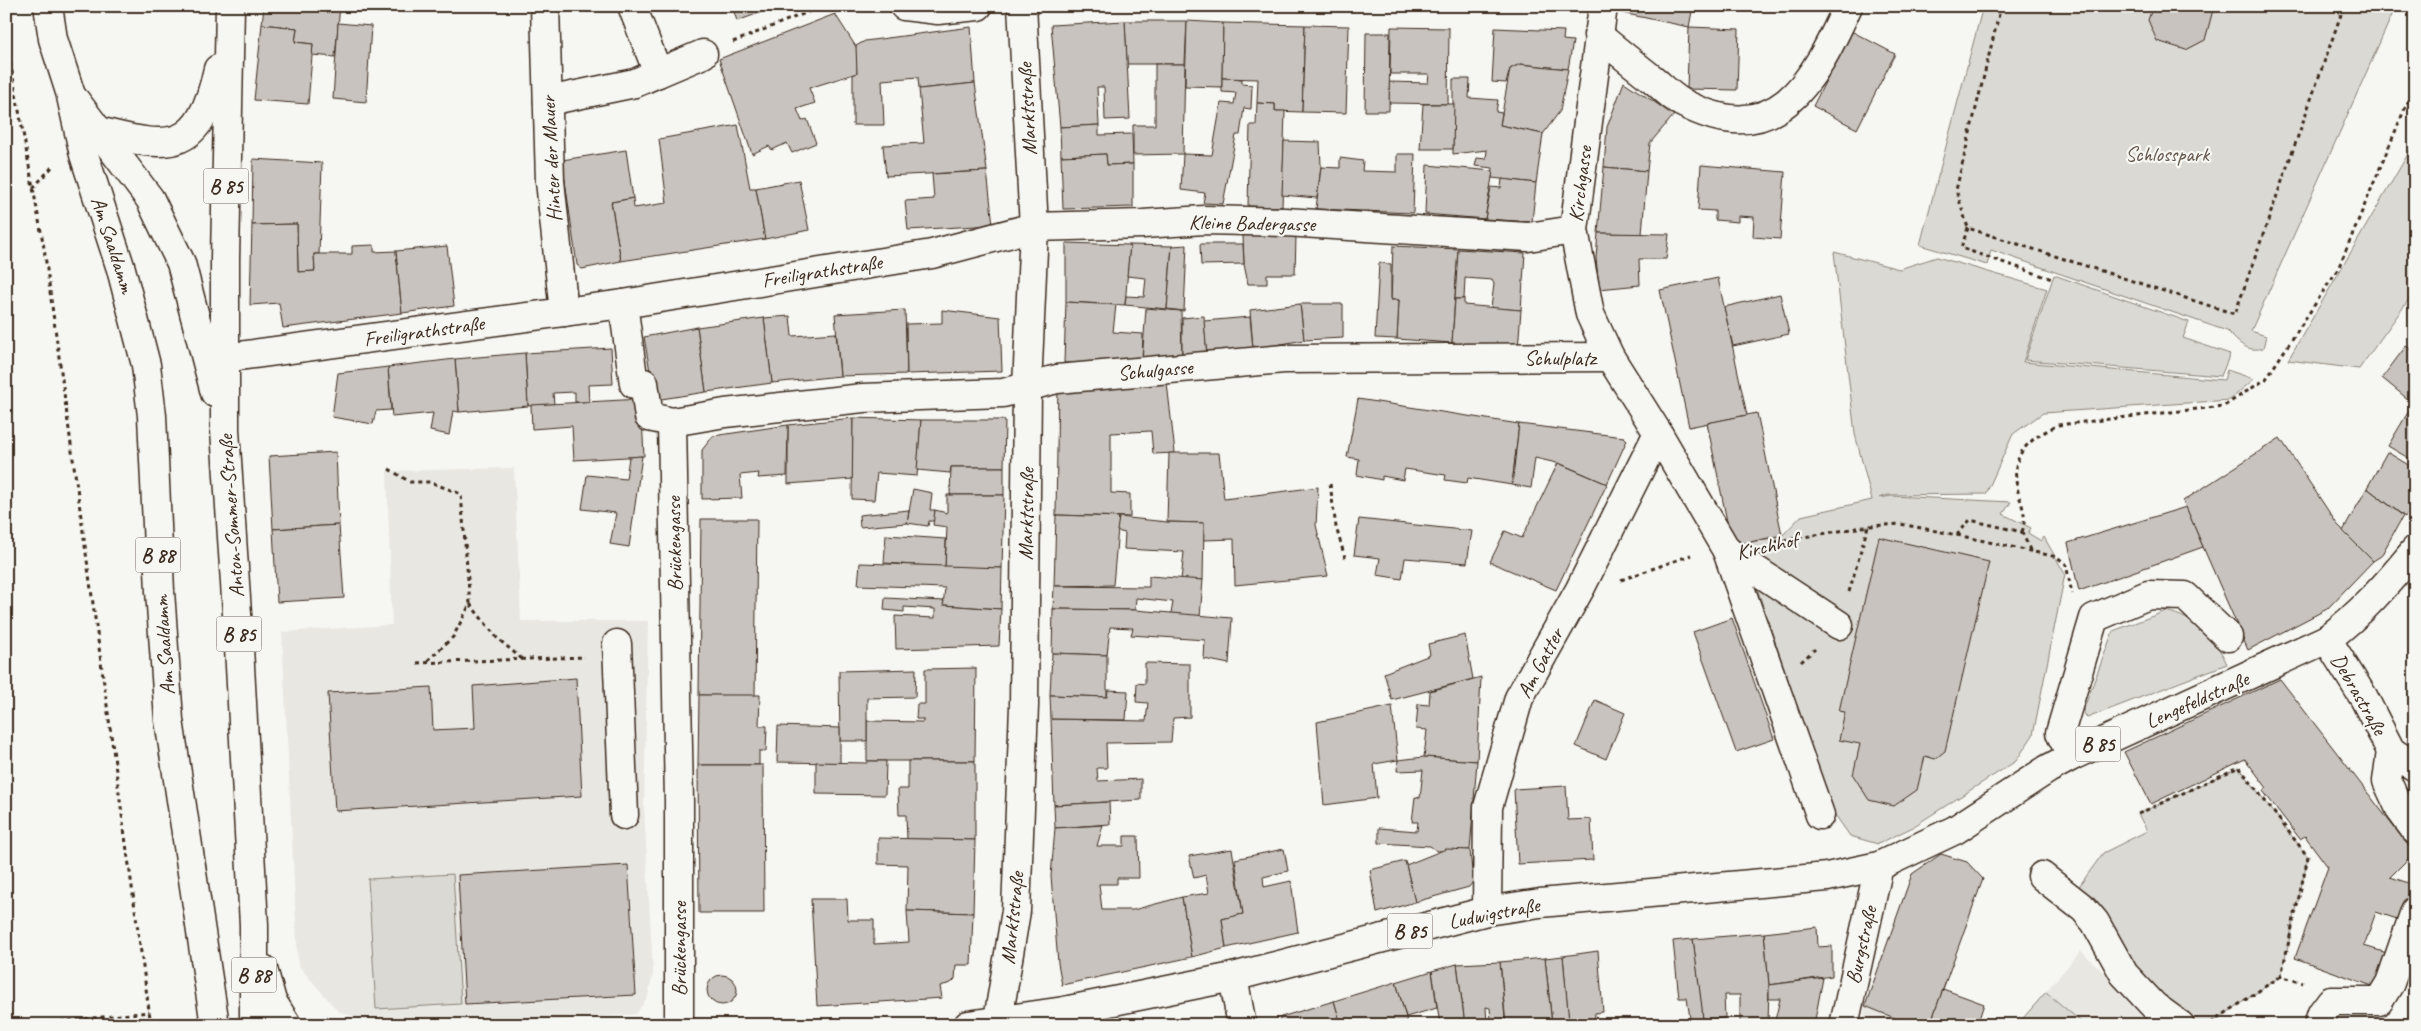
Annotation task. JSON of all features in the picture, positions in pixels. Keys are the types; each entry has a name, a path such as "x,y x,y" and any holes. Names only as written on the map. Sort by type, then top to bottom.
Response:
{"street":[{"name":"Am Saaldamm","path":"48,6 53,39 70,92 84,155 124,278 146,365 152,416 160,590 169,720 214,1025"},
{"name":"Hinter der Mauer","path":"545,6 550,181 564,312"},
{"path":"632,6 658,73"},
{"path":"904,6 938,10 978,6"},
{"name":"Marktstraße","path":"982,1023 1016,902 1024,706 1027,388 1034,227 1022,6"},
{"name":"Kirchgasse","path":"1603,6 1574,230 1590,314 1610,357"},
{"path":"1598,36 1680,102 1722,118 1747,121 1771,114 1793,98 1816,69 1848,6"},
{"name":"B 85","path":"99,131 146,142 180,138 195,129 205,113 212,94 230,10"},
{"name":"Anton-Sommer-Straße","path":"230,10 224,430 238,629 254,926 254,1025"},
{"path":"548,101 635,83 703,54"},
{"name":"Am Saaldamm","path":"70,92 150,199 181,263 224,430"},
{"name":"Kleine Badergasse","path":"932,254 1034,227 1204,220 1284,222 1528,237 1574,230"},
{"name":"Freiligrathstraße","path":"224,358 623,304 932,254"},
{"path":"623,304 634,384 644,383 649,416 672,422 792,405 862,398 1003,394 1027,388"},
{"name":"Schulplatz","path":"1284,360 1610,357 1658,433 1726,549"},
{"name":"Schulgasse","path":"1027,388 1058,379 1284,360"},
{"name":"Brückengasse","path":"672,422 679,811 679,1025"},
{"name":"Am Gatter","path":"1487,911 1488,807 1519,698 1580,589 1658,433"},
{"path":"1726,549 1839,625"},
{"name":"Kirchhof","path":"1726,549 1820,815"},
{"name":"Lengefeldstraße","path":"1879,866 1955,830 2048,769 2072,756 2327,639 2351,622 2382,590 2415,550"},
{"path":"2072,756 2060,733 2094,618 2148,595 2185,596 2228,637"},
{"name":"Debrastraße","path":"2327,639 2364,698 2391,751 2415,767"},
{"path":"618,650 624,815"},
{"path":"2391,751 2386,781 2401,811 2415,830"},
{"name":"Ludwigstraße","path":"982,1023 1064,1011 1234,977 1487,911 1540,903 1827,877 1879,866"},
{"name":"Burgstraße","path":"1844,1025 1879,866"},
{"path":"2042,876 2084,909 2095,922 2124,974 2154,1006 2180,1025"},
{"path":"2318,1025 2322,1013 2331,1001 2379,1001 2390,983 2415,911"},
{"name":"B 85","path":"254,926 270,993 287,1025"},
{"path":"1234,977 1242,1025"}],"path":[{"path":"703,54 823,6"},
{"path":"2001,6 1956,190 1968,228 1961,248 2052,279"},
{"path":"1968,228 2235,314 2344,6"},
{"path":"6,39 44,248 151,1025"},
{"path":"2031,550 2022,532 2026,520 2015,480 2021,450 2037,436 2058,425 2224,406 2266,379 2338,269 2415,84"},
{"path":"389,469 410,482 430,482 461,494 470,604 453,637 425,663"},
{"path":"1330,484 1336,527 1346,560"},
{"path":"1958,535 1970,520 2022,532"},
{"name":"Kirchhof","path":"1726,549 1868,526 1900,524 2031,550 2057,557 2066,564"},
{"path":"1839,625 1868,526"},
{"path":"1580,589 1594,589 1707,549 1726,549"},
{"path":"470,604 497,638 522,659"},
{"path":"417,663 522,659 618,650"},
{"path":"2138,814 2240,767 2308,857 2281,976 2209,1025"},
{"path":"2281,976 2330,992 2331,1001"},
{"path":"29,1024 149,1012"}],"shaded area":[{"path":"514,468 521,621 648,621 644,809 653,973 648,996 636,1014 488,1025 378,1025 338,1011 298,965 282,632 392,625 387,471"},
{"path":"2081,951 2160,1025 2017,1025"},
{"path":"1865,1006 1912,1025 1863,1025"}],"green space":[{"name":"Schlosspark","path":"1983,6 2396,6 2251,331 2266,336 2263,348 2247,348 2227,331 1991,250 1987,265 1920,245"},
{"path":"2415,142 2415,291 2359,369 2288,360"},
{"path":"1834,252 1899,269 1937,257 2047,289 2023,362 2224,380 2227,370 2254,379 2230,400 2043,413 2013,434 1986,494 1888,495 1879,498 1892,496 2011,502 2003,514 2031,528 2028,533 2041,541 2044,537 2065,574 2033,735 2016,761 1911,828 1878,844 1850,836 1833,812 1742,544 1782,536 1801,516 1872,500 1855,434"},
{"path":"2054,275 2189,322 2183,338 2230,354 2221,376 2025,360"},
{"path":"2166,611 2177,614 2203,630 2216,645 2227,664 2087,718 2083,711 2113,631"},
{"path":"2239,767 2308,857 2281,976 2209,1025 2180,1025 2075,902 2080,885 2103,853 2147,831 2138,814"},
{"path":"453,874 461,1004 376,1009 368,879"},
{"path":"2046,992 2085,1025 2017,1025"}],"building":[{"path":"264,6 340,6 335,57 312,55 313,44 295,42 297,28 262,24"},
{"path":"732,6 779,6 737,21"},
{"path":"1623,6 1693,6 1689,27 1622,13"},
{"path":"2153,6 2214,6 2205,40 2186,50 2157,41 2148,20"},
{"path":"835,14 858,50 857,73 809,88 815,103 797,109 802,121 807,119 816,143 792,153 787,143 772,150 769,146 752,154 719,59"},
{"path":"1125,21 1187,21 1185,64 1127,64"},
{"path":"1125,21 1130,119 1105,120 1104,87 1097,87 1099,125 1060,127 1051,25"},
{"path":"1187,21 1223,23 1222,87 1185,86"},
{"path":"338,23 371,26 366,102 333,99"},
{"path":"1223,23 1305,25 1302,112 1275,111 1275,104 1257,103 1258,79 1222,78"},
{"path":"262,24 297,28 295,42 313,44 308,104 254,100"},
{"path":"1305,25 1349,26 1346,113 1302,112"},
{"path":"971,27 975,83 919,89 918,77 882,80 884,125 853,125 853,75 857,73 856,46 865,41"},
{"path":"1391,27 1449,28 1448,104 1389,103 1389,82 1428,83 1429,74 1390,74"},
{"path":"1689,27 1739,29 1737,90 1687,89"},
{"path":"1495,28 1564,31 1563,40 1573,41 1568,69 1520,64 1510,69 1506,83 1492,82"},
{"path":"1851,31 1895,54 1857,129 1813,106"},
{"path":"1366,33 1390,33 1389,111 1365,111"},
{"path":"1155,64 1185,64 1183,154 1133,155 1133,125 1155,125"},
{"path":"1520,64 1568,69 1560,111 1543,134 1500,125 1510,69"},
{"path":"1222,78 1242,79 1242,84 1252,85 1251,109 1244,108 1240,135 1236,135 1223,204 1203,203 1205,193 1181,190 1183,154 1212,155 1221,103 1234,104 1236,93 1222,92"},
{"path":"1453,79 1470,79 1469,98 1498,100 1496,112 1502,113 1500,125 1543,134 1536,183 1492,178 1493,168 1475,166 1477,158 1486,159 1487,150 1453,154"},
{"path":"1624,82 1674,115 1650,143 1647,171 1604,167 1607,127"},
{"path":"975,83 987,171 886,176 883,145 924,143 919,89"},
{"path":"1257,103 1275,104 1275,111 1285,111 1282,207 1248,206 1250,125 1256,125"},
{"path":"1423,104 1454,104 1453,149 1420,149"},
{"path":"738,125 750,188 756,188 765,239 621,261 611,202 633,198 634,208 667,203 659,139"},
{"path":"1099,125 1099,135 1132,134 1133,164 1107,165 1106,154 1061,156 1060,127"},
{"path":"1284,141 1320,142 1321,167 1317,198 1282,195"},
{"path":"626,150 633,198 611,202 621,261 582,269 577,265 562,160"},
{"path":"1106,154 1107,165 1133,164 1133,207 1063,209 1061,156"},
{"path":"1397,154 1415,154 1413,213 1316,209 1321,167 1340,168 1340,158 1363,161 1362,171 1397,172"},
{"path":"253,159 322,163 319,254 314,254 315,271 298,272 297,224 252,225"},
{"path":"1427,165 1493,171 1485,219 1425,214"},
{"path":"1701,165 1785,172 1780,239 1753,237 1754,217 1738,216 1738,222 1715,220 1715,211 1698,210"},
{"path":"1604,167 1647,171 1642,234 1598,233"},
{"path":"987,171 993,225 908,230 905,201 934,199 932,174"},
{"path":"1502,179 1536,183 1532,222 1485,219 1491,187 1501,188"},
{"path":"799,180 809,230 765,239 756,188"},
{"path":"297,224 298,272 315,271 314,254 352,254 352,246 374,245 374,252 396,251 402,313 283,328 279,303 250,305 252,225"},
{"path":"1598,233 1669,234 1666,259 1639,259 1640,285 1599,289 1596,258"},
{"path":"1243,235 1296,235 1295,274 1267,274 1267,284 1248,284 1244,264"},
{"path":"1066,243 1130,245 1125,305 1066,302"},
{"path":"1200,244 1243,244 1244,264 1201,265"},
{"path":"1130,245 1172,246 1167,309 1125,305 1126,296 1144,297 1146,278 1127,276"},
{"path":"1187,245 1184,311 1167,309 1172,246"},
{"path":"447,246 454,306 402,313 396,251"},
{"path":"1393,246 1458,249 1452,343 1397,339 1399,300 1391,300"},
{"path":"1458,249 1525,253 1521,310 1491,308 1494,284 1492,280 1465,278 1464,299 1455,299"},
{"path":"1379,263 1391,264 1391,300 1399,300 1397,339 1375,338"},
{"path":"1718,278 1747,415 1689,427 1660,290"},
{"path":"1780,294 1789,334 1733,346 1724,307"},
{"path":"1455,299 1464,299 1464,305 1521,310 1518,349 1452,343"},
{"path":"1066,302 1116,305 1113,332 1143,334 1142,362 1064,363"},
{"path":"1300,304 1343,304 1343,338 1304,340"},
{"path":"1300,304 1304,340 1253,349 1250,310"},
{"path":"1146,308 1181,311 1182,361 1142,362"},
{"path":"905,310 907,374 840,376 835,314"},
{"path":"942,310 1000,317 1002,371 907,374 906,324 942,323"},
{"path":"790,316 792,336 836,333 840,376 772,383 764,318"},
{"path":"1204,316 1207,356 1182,361 1182,318"},
{"path":"1250,317 1253,349 1207,356 1204,321"},
{"path":"764,318 772,383 706,392 697,327"},
{"path":"697,327 706,392 655,400 644,337"},
{"path":"2406,346 2415,352 2415,405 2382,378"},
{"path":"611,348 613,384 588,385 589,402 575,402 575,392 553,393 554,404 528,406 525,353"},
{"path":"525,353 528,406 459,412 455,359"},
{"path":"455,359 459,412 453,411 449,435 430,431 433,413 392,417 388,367"},
{"path":"388,367 391,410 376,411 373,424 332,417 338,373"},
{"path":"1166,374 1175,453 1153,454 1151,431 1111,433 1111,493 1130,494 1130,517 1056,515 1058,384"},
{"path":"641,399 644,456 574,460 572,426 532,429 531,405"},
{"path":"1358,399 1519,424 1512,485 1468,478 1467,483 1445,480 1446,475 1405,469 1403,480 1382,476 1382,480 1357,475 1359,459 1347,457"},
{"path":"2413,404 2415,405 2415,462 2388,446"},
{"path":"1757,413 1782,535 1732,546 1707,423"},
{"path":"853,418 853,479 788,484 788,425"},
{"path":"853,418 921,420 917,476 877,473 874,500 852,499"},
{"path":"921,420 1005,420 1004,467 951,467 950,473 917,470"},
{"path":"1519,424 1624,437 1627,440 1607,484 1561,464 1535,458 1531,488 1512,485"},
{"path":"788,425 787,476 758,478 759,473 740,475 742,498 702,499 702,450 713,436"},
{"path":"2280,438 2337,524 2373,561 2327,609 2248,650 2183,501"},
{"path":"336,452 339,525 273,529 269,456"},
{"path":"2387,452 2415,469 2415,500 2405,517 2367,488"},
{"path":"1169,453 1219,453 1224,499 1318,487 1316,525 1328,576 1235,585 1234,539 1203,540 1204,523 1167,522"},
{"path":"642,456 629,547 610,544 616,513 582,509 587,475 626,479 629,457"},
{"path":"1558,463 1607,484 1556,590 1490,562 1505,531 1522,538"},
{"path":"951,467 1004,467 1004,495 950,495"},
{"path":"2367,488 2403,516 2381,556 2373,561 2343,531"},
{"path":"913,489 932,493 930,510 935,510 934,521 929,521 928,526 907,523"},
{"path":"947,495 1004,495 1002,568 945,567 947,527 933,525 935,510 947,513"},
{"path":"2186,507 2203,547 2079,591 2068,543"},
{"path":"909,510 907,523 860,527 859,515"},
{"path":"1056,515 1119,517 1113,585 1054,586"},
{"path":"1119,517 1167,522 1204,523 1203,580 1181,580 1184,552 1124,549 1125,533 1117,531"},
{"path":"701,519 757,519 755,696 699,695"},
{"path":"1359,519 1472,531 1467,563 1405,558 1402,579 1377,575 1380,558 1354,555"},
{"path":"339,525 344,598 277,602 273,529"},
{"path":"886,535 946,539 945,567 884,563"},
{"path":"1879,537 1989,562 1945,751 1935,759 1925,756 1917,790 1894,806 1869,800 1853,775 1860,744 1839,740 1845,712 1839,711"},
{"path":"860,563 1002,568 1001,609 943,605 945,588 858,585"},
{"path":"1149,576 1203,580 1200,617 1171,614 1173,602 1136,598 1135,610 1053,609 1054,586 1149,587"},
{"path":"885,598 944,601 943,605 1001,609 999,646 896,649 895,616 935,618 935,609 904,607 904,612 884,610"},
{"path":"1053,609 1135,610 1232,618 1229,664 1204,659 1205,640 1131,635 1133,628 1110,627 1107,655 1052,653"},
{"path":"1732,618 1774,739 1736,752 1693,632"},
{"path":"1465,635 1473,679 1392,700 1384,673 1430,655 1428,644"},
{"path":"1052,653 1107,655 1107,697 1050,695"},
{"path":"1145,663 1190,664 1190,717 1173,718 1171,742 1106,743 1107,768 1097,768 1098,781 1141,779 1141,800 1054,805 1051,719 1146,721 1148,703 1136,702 1137,683 1145,684"},
{"path":"976,668 975,761 867,761 867,721 923,722 923,719 916,719 917,704 925,704 925,669"},
{"path":"916,669 915,697 867,698 867,741 840,741 839,671"},
{"path":"1481,677 1477,761 1424,757 1427,730 1416,729 1418,704 1429,705 1430,691"},
{"path":"576,678 582,796 335,811 328,693 431,687 433,730 475,728 473,686"},
{"path":"2280,679 2414,853 2390,877 2412,884 2400,920 2376,912 2364,946 2387,953 2375,987 2295,958 2328,867 2305,836 2300,839 2263,791 2267,788 2245,759 2151,804 2124,752"},
{"path":"1108,690 1128,691 1126,720 1051,719 1050,695 1107,697"},
{"path":"699,695 760,695 759,726 767,726 766,751 759,751 759,765 698,765"},
{"path":"1595,700 1625,713 1606,759 1576,746"},
{"path":"1392,706 1398,760 1374,764 1377,798 1324,805 1317,722"},
{"path":"778,726 840,728 840,763 777,762"},
{"path":"1424,757 1477,761 1470,850 1437,851 1430,846 1379,843 1379,828 1417,831 1418,822 1412,822 1415,797 1420,798 1423,770 1397,771 1398,760"},
{"path":"867,761 886,761 885,795 816,794 816,762 867,763"},
{"path":"908,761 975,761 975,840 907,839 906,815 899,815 898,789 908,789"},
{"path":"698,765 763,765 764,913 699,913"},
{"path":"1566,786 1568,820 1591,819 1593,860 1518,864 1514,789"},
{"path":"1109,802 1110,824 1055,828 1054,805"},
{"path":"1103,825 1097,846 1124,846 1124,836 1138,836 1139,878 1117,878 1117,884 1099,884 1102,910 1133,910 1182,897 1192,957 1062,985 1058,963 1051,876 1055,828"},
{"path":"878,838 975,840 973,913 907,911 908,865 878,864"},
{"path":"1232,849 1243,914 1222,919 1226,948 1192,957 1182,897 1209,893 1206,875 1194,878 1189,856"},
{"path":"1284,849 1288,871 1263,877 1264,887 1291,881 1298,932 1226,948 1222,919 1243,914 1235,859"},
{"path":"1446,849 1470,850 1473,882 1469,887 1415,902 1406,865"},
{"path":"1941,854 1967,862 1983,879 1930,1025 1912,1025 1865,1006 1912,874"},
{"path":"1405,861 1415,902 1377,913 1370,870"},
{"path":"628,865 636,995 465,1004 458,875"},
{"path":"811,899 847,899 848,920 874,920 874,944 909,942 907,911 973,913 971,965 956,965 955,979 951,983 940,986 942,998 817,1006"},
{"path":"1817,927 1818,947 1832,946 1832,976 1769,985 1764,933"},
{"path":"1764,933 1769,985 1768,1025 1740,1025 1740,995 1724,995 1725,1018 1703,1020 1693,939"},
{"path":"1693,939 1703,1025 1691,1025 1687,998 1679,998 1673,941"},
{"path":"1598,951 1603,1012 1595,1013 1594,1025 1569,1025 1563,956"},
{"path":"1563,956 1569,1022 1552,1024 1545,958"},
{"path":"1545,958 1552,1025 1506,1025 1500,962"},
{"path":"1500,962 1505,1019 1491,1020 1490,1008 1486,1007 1487,1025 1465,1025 1457,964"},
{"path":"1457,964 1465,1025 1440,1025 1432,971"},
{"path":"1432,971 1437,1008 1406,1017 1396,982"},
{"path":"722,975 728,976 736,984 736,996 728,1004 722,1005 716,1004 708,996 707,990 708,984 716,976"},
{"path":"1823,978 1814,1025 1774,1025 1780,999 1769,999 1769,985"},
{"path":"1396,982 1408,1025 1341,1025 1334,1001"},
{"path":"1943,989 1984,1004 1977,1025 1930,1025"},
{"path":"1334,1001 1341,1025 1277,1025 1281,1017"}]}
